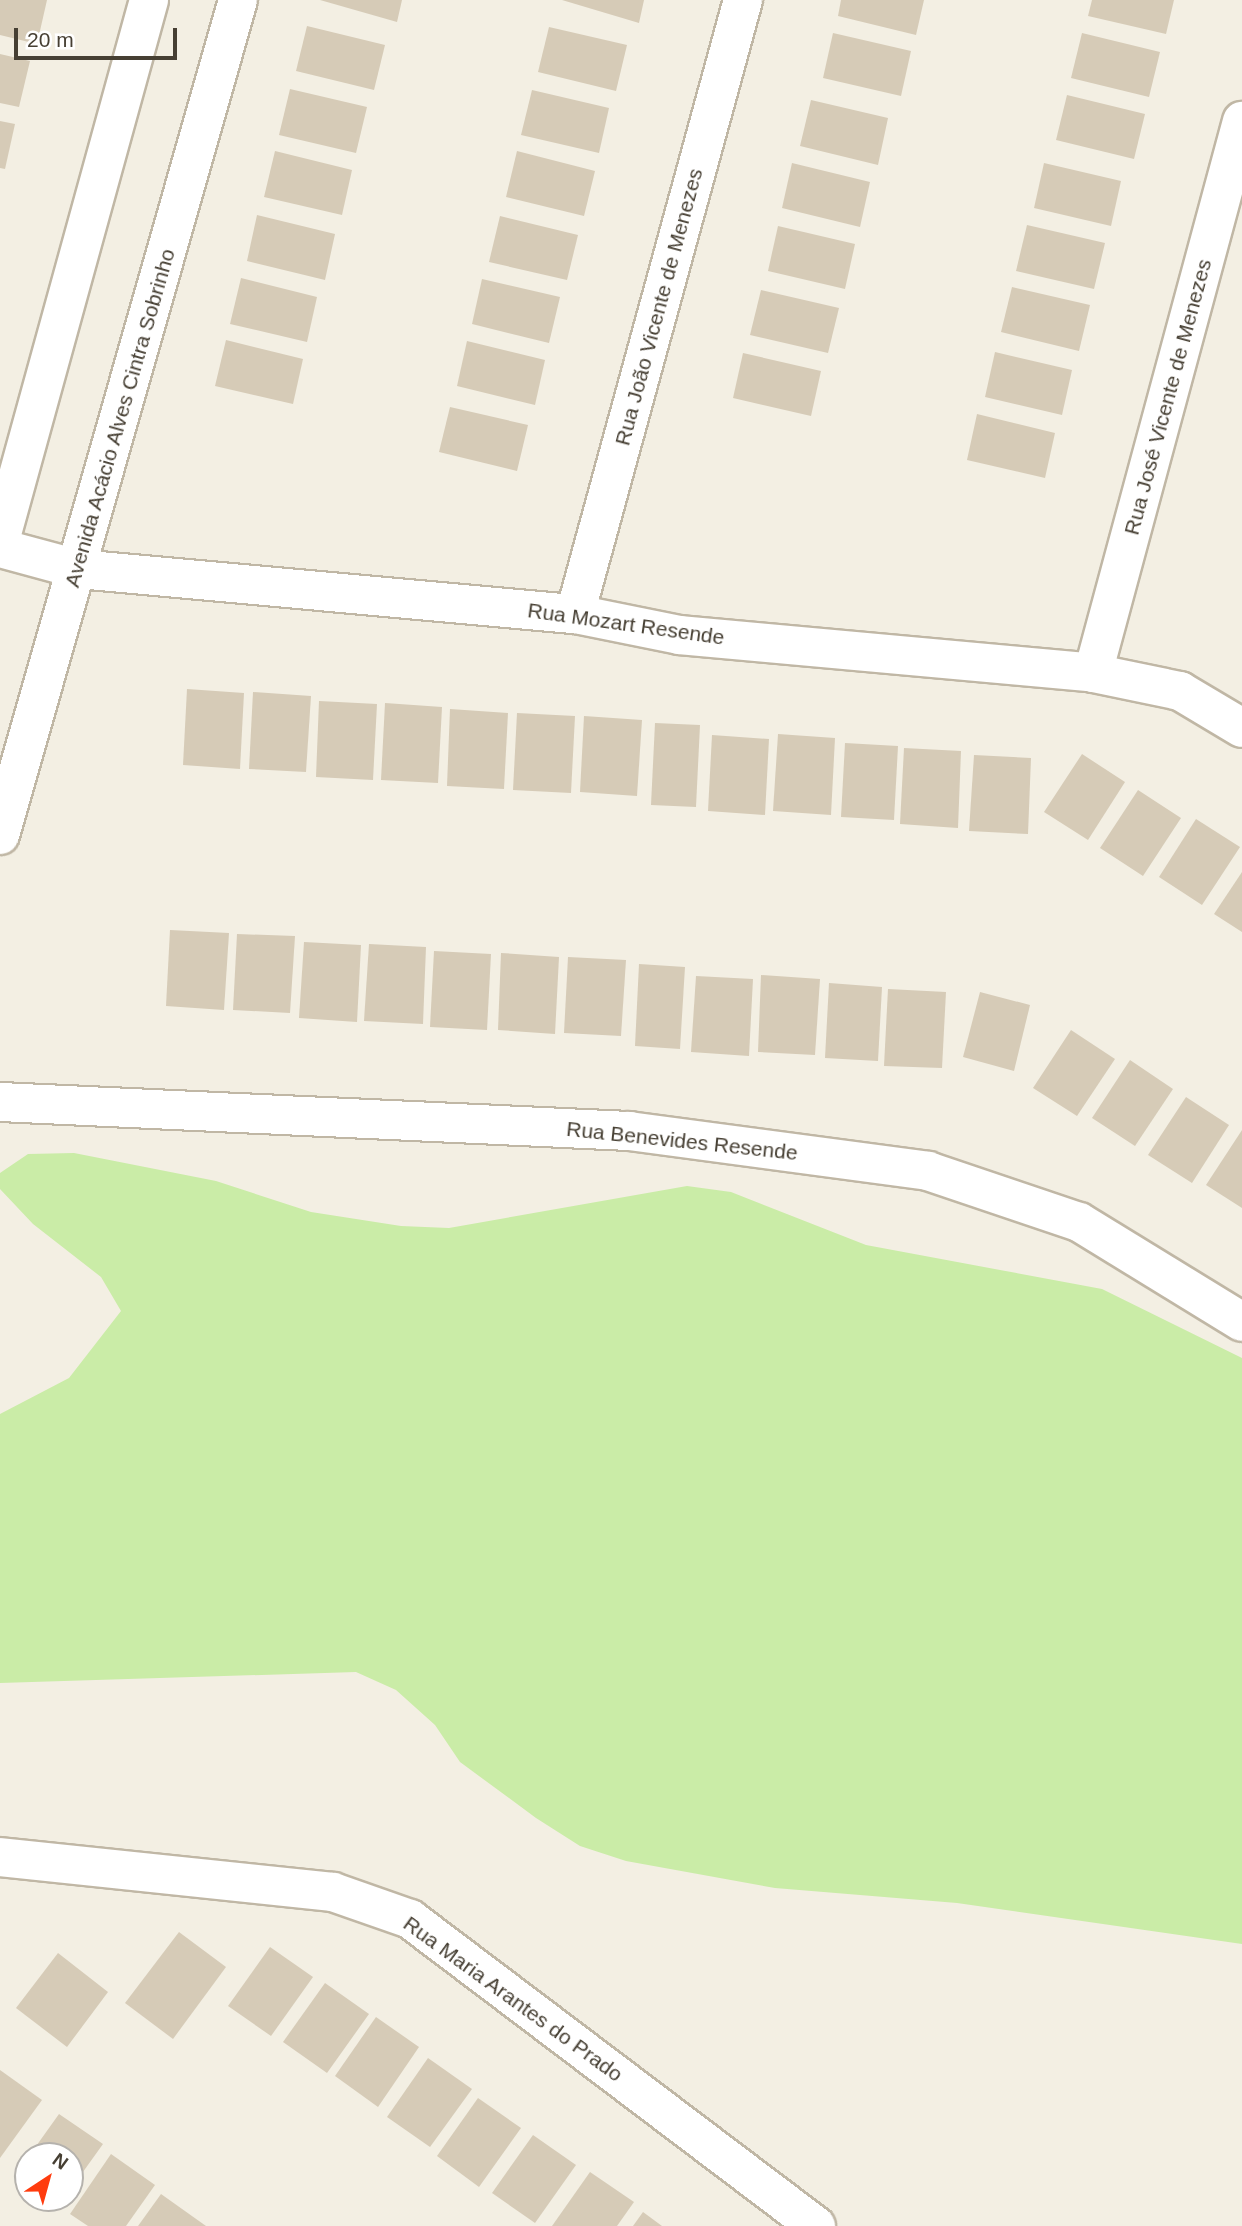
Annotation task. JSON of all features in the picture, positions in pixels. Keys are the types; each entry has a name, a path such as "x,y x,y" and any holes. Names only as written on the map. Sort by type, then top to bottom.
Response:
{"street":[{"path":"0,541 149,0"},
{"name":"Avenida Acácio Alves Cintra Sobrinho","path":"0,835 238,0"},
{"name":"Rua João Vicente de Menezes","path":"575,614 743,0"},
{"name":"Rua José Vicente de Menezes","path":"1093,673 1240,138"},
{"name":"Rua Mozart Resende","path":"0,548 78,569 575,614 679,635 1093,673 1181,691 1242,728"},
{"name":"Rua Benevides Resende","path":"0,1102 629,1131 928,1171 1079,1222 1242,1322"},
{"name":"Rua Maria Arantes do Prado","path":"0,1857 334,1892 410,1919 816,2226"}],"green space":[{"path":"74,1153 216,1181 311,1212 401,1226 449,1228 687,1186 731,1192 866,1245 1102,1289 1242,1358 1242,1944 957,1903 775,1888 626,1861 580,1846 536,1818 460,1762 435,1725 396,1690 356,1672 0,1683 0,1414 69,1378 121,1311 101,1277 33,1224 0,1189 0,1173 28,1154"}],"building":[{"path":"0,0 47,0 37,44 0,35"},
{"path":"320,0 402,0 397,22"},
{"path":"562,0 644,0 639,23"},
{"path":"841,0 924,0 916,35 838,16"},
{"path":"1092,0 1174,0 1166,34 1088,16"},
{"path":"307,26 385,45 374,90 296,71"},
{"path":"549,27 627,45 616,91 538,72"},
{"path":"833,33 911,51 901,96 823,78"},
{"path":"1082,33 1160,52 1149,97 1071,78"},
{"path":"0,54 30,61 19,107 0,103"},
{"path":"290,89 367,107 356,153 279,135"},
{"path":"532,90 609,108 599,153 521,135"},
{"path":"1067,95 1145,114 1134,159 1056,140"},
{"path":"811,100 888,118 878,165 800,146"},
{"path":"0,121 15,124 5,169 0,168"},
{"path":"275,151 352,170 342,215 264,197"},
{"path":"517,151 595,171 584,216 506,197"},
{"path":"792,163 870,182 860,227 782,208"},
{"path":"1044,163 1121,181 1111,226 1034,208"},
{"path":"257,215 335,234 325,280 247,261"},
{"path":"500,216 578,235 567,280 489,262"},
{"path":"1027,225 1105,243 1094,289 1016,271"},
{"path":"778,226 855,244 845,289 768,271"},
{"path":"241,278 317,297 307,342 230,324"},
{"path":"482,279 560,297 549,343 472,324"},
{"path":"1012,287 1090,305 1079,351 1001,332"},
{"path":"761,290 839,308 828,353 750,335"},
{"path":"226,340 303,359 293,404 215,386"},
{"path":"467,341 545,360 535,405 457,386"},
{"path":"995,352 1072,370 1062,415 985,397"},
{"path":"743,353 821,371 811,416 733,398"},
{"path":"450,407 528,425 517,471 439,452"},
{"path":"977,414 1055,433 1045,478 967,460"},
{"path":"187,689 244,693 240,769 183,765"},
{"path":"253,692 311,696 306,772 249,769"},
{"path":"319,701 377,704 373,780 316,777"},
{"path":"385,703 442,707 438,783 381,780"},
{"path":"450,709 508,713 504,789 447,786"},
{"path":"517,713 575,716 571,793 513,790"},
{"path":"584,716 642,720 637,796 580,792"},
{"path":"655,723 700,725 696,807 651,805"},
{"path":"778,734 835,738 831,815 773,811"},
{"path":"712,735 769,739 765,815 708,811"},
{"path":"845,743 898,746 894,820 841,817"},
{"path":"904,748 961,751 958,828 900,824"},
{"path":"1082,754 1125,782 1088,840 1044,812"},
{"path":"974,755 1031,758 1028,834 969,831"},
{"path":"1138,790 1181,818 1143,876 1100,848"},
{"path":"1196,819 1240,847 1202,905 1159,877"},
{"path":"1242,872 1242,932 1214,914"},
{"path":"170,930 229,933 224,1010 166,1006"},
{"path":"237,934 295,936 290,1013 233,1010"},
{"path":"304,942 361,945 357,1022 299,1018"},
{"path":"369,944 426,947 423,1024 364,1021"},
{"path":"434,951 491,954 487,1030 430,1027"},
{"path":"501,953 559,957 555,1034 498,1030"},
{"path":"568,957 626,960 621,1036 564,1033"},
{"path":"639,964 685,967 680,1049 635,1046"},
{"path":"761,975 820,979 815,1055 758,1052"},
{"path":"696,976 753,979 749,1056 691,1052"},
{"path":"829,983 882,987 878,1061 825,1058"},
{"path":"888,989 946,992 942,1068 884,1066"},
{"path":"980,992 1030,1005 1014,1071 963,1057"},
{"path":"1071,1030 1115,1059 1077,1116 1033,1088"},
{"path":"1130,1060 1173,1089 1135,1146 1092,1118"},
{"path":"1186,1097 1229,1125 1192,1183 1148,1155"},
{"path":"1242,1130 1242,1208 1206,1185"},
{"path":"179,1932 226,1967 173,2039 125,2003"},
{"path":"270,1947 313,1977 271,2036 228,2006"},
{"path":"58,1953 108,1992 67,2047 16,2008"},
{"path":"325,1983 369,2014 327,2073 283,2042"},
{"path":"376,2017 419,2047 378,2107 335,2076"},
{"path":"428,2058 472,2089 430,2147 387,2117"},
{"path":"0,2070 42,2100 0,2158"},
{"path":"478,2098 521,2128 479,2187 437,2156"},
{"path":"59,2114 103,2144 84,2170 84,2142 39,2142"},
{"path":"533,2135 576,2165 535,2223 492,2193"},
{"path":"111,2154 155,2185 126,2226 88,2226 70,2214 84,2212 84,2194"},
{"path":"590,2172 634,2202 617,2226 552,2226"},
{"path":"161,2194 206,2226 138,2226"},
{"path":"643,2212 662,2226 633,2226"}]}
